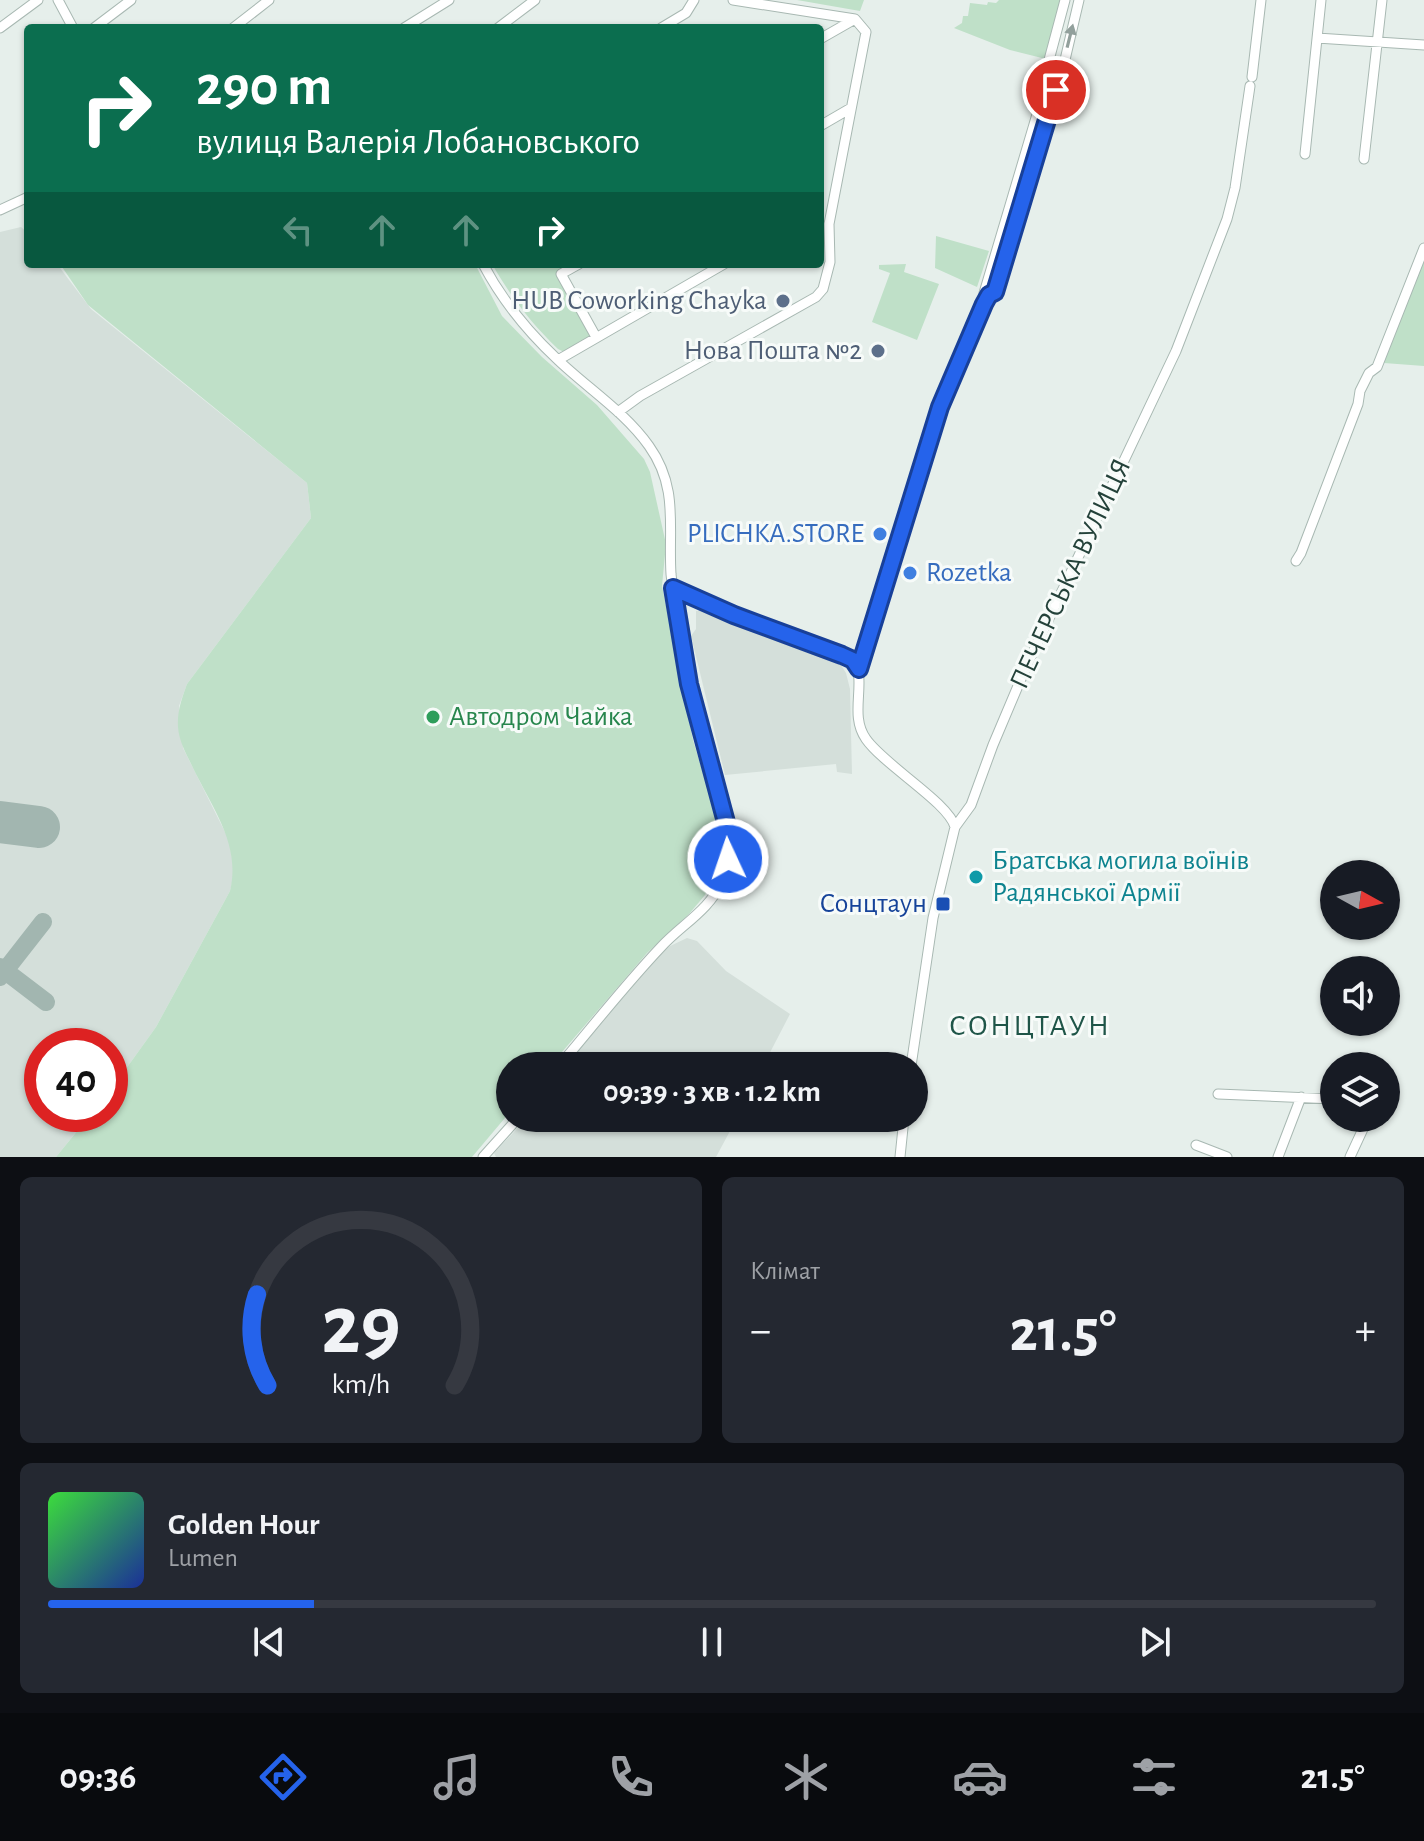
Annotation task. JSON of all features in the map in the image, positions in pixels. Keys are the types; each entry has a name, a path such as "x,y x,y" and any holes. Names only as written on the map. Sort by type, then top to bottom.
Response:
{"street":[{"path":"0,28 38,0"},
{"path":"58,0 71,24"},
{"path":"99,24 131,0"},
{"path":"238,24 269,0"},
{"path":"410,24 448,0"},
{"path":"503,24 535,0"},
{"path":"668,24 686,13 694,0"},
{"path":"618,412 640,396 816,297 823,289 830,262 824,222 867,39 866,32 855,19 733,0"},
{"path":"989,295 984,293 1051,67 1049,60 1065,0"},
{"path":"955,827 946,812 866,740 857,712 859,669 940,407 989,295 995,292 999,281 1064,64 1079,0"},
{"name":"ПЕЧЕРСЬКА ВУЛИЦЯ","path":"913,1052 933,918 955,827 971,805 1026,667 1176,351 1231,206 1261,0"},
{"path":"1305,154 1321,0"},
{"path":"1364,159 1382,0"},
{"path":"824,37 855,19"},
{"path":"1317,38 1424,45"},
{"path":"824,124 851,108"},
{"path":"0,210 24,199"},
{"path":"1296,561 1344,443 1360,391 1369,373 1377,367 1424,248"},
{"path":"485,268 511,309 558,360 618,412 649,446 666,481 672,510 673,588 691,696 727,826 729,847 720,886 705,906 662,945 571,1052"},
{"path":"572,268 561,274 596,337"},
{"path":"558,360 717,268"},
{"path":"673,588 734,615 842,655 853,660 859,669"},
{"path":"1218,1094 1320,1098"},
{"path":"1278,1157 1301,1097"},
{"path":"483,1157 505,1132"},
{"path":"900,1157 903,1132"},
{"path":"1350,1157 1362,1132"},
{"path":"1196,1145 1227,1157"}],"shaded area":[{"path":"21,227 24,230 24,268 60,268 91,309 307,483 311,518 187,684 179,706 183,748 231,844 235,871 230,891 156,1027 128,1066 128,1028 24,1028 24,1132 76,1132 56,1157 0,1157 0,232"},
{"path":"708,610 832,654 846,673 850,689 852,774 837,772 836,764 725,775 691,636 696,629 696,611"},
{"path":"687,938 697,941 726,971 790,1014 770,1052 576,1052 666,948"},
{"path":"514,1132 729,1132 716,1157 496,1157 494,1153"}],"green space":[{"path":"797,0 864,0 860,11"},
{"path":"999,0 1062,0 1046,59 1010,50 954,28 962,23 963,16 968,16 970,3 987,5"},
{"path":"936,236 989,251 977,287 935,268"},
{"path":"1424,259 1424,366 1384,363"},
{"path":"906,264 904,272 939,284 917,340 872,322 890,273 879,269 879,265"},
{"name":"Автодром Чайка","path":"63,268 477,268 502,316 542,357 597,405 644,459 650,472 666,544 662,586 693,740 724,842 718,868 705,895 689,914 647,953 562,1052 496,1052 496,1129 472,1157 56,1157 76,1132 128,1132 128,1066 156,1027 230,891 232,858 228,843 182,743 178,727 179,710 187,684 311,518 307,483 88,305"},
{"path":"494,268 566,268 558,273 591,334 590,339 564,352 558,349 507,288"}],"taxiway":[{"path":"0,977 43,922"},
{"path":"0,967 46,1002"}],"runway":[{"path":"0,822 39,827"}],"place":[{"name":"HUB Coworking Chayka","path":"783,301"},
{"name":"Нова Пошта №2","path":"878,351"},
{"name":"PLICHKA.STORE","path":"880,534"},
{"name":"Rozetka","path":"910,573"},
{"name":"Автодром Чайка","path":"433,717"},
{"name":"Братська могила воїнів Радянської Армії","path":"976,877"},
{"name":"Сонцтаун","path":"943,904"}],"district":[{"name":"СОНЦТАУН","path":"1030,1026"}],"route":[{"path":"728,859 727,826 694,708 673,588 734,615 842,655 853,660 859,669 940,407 984,304 995,292 1056,90"}]}
